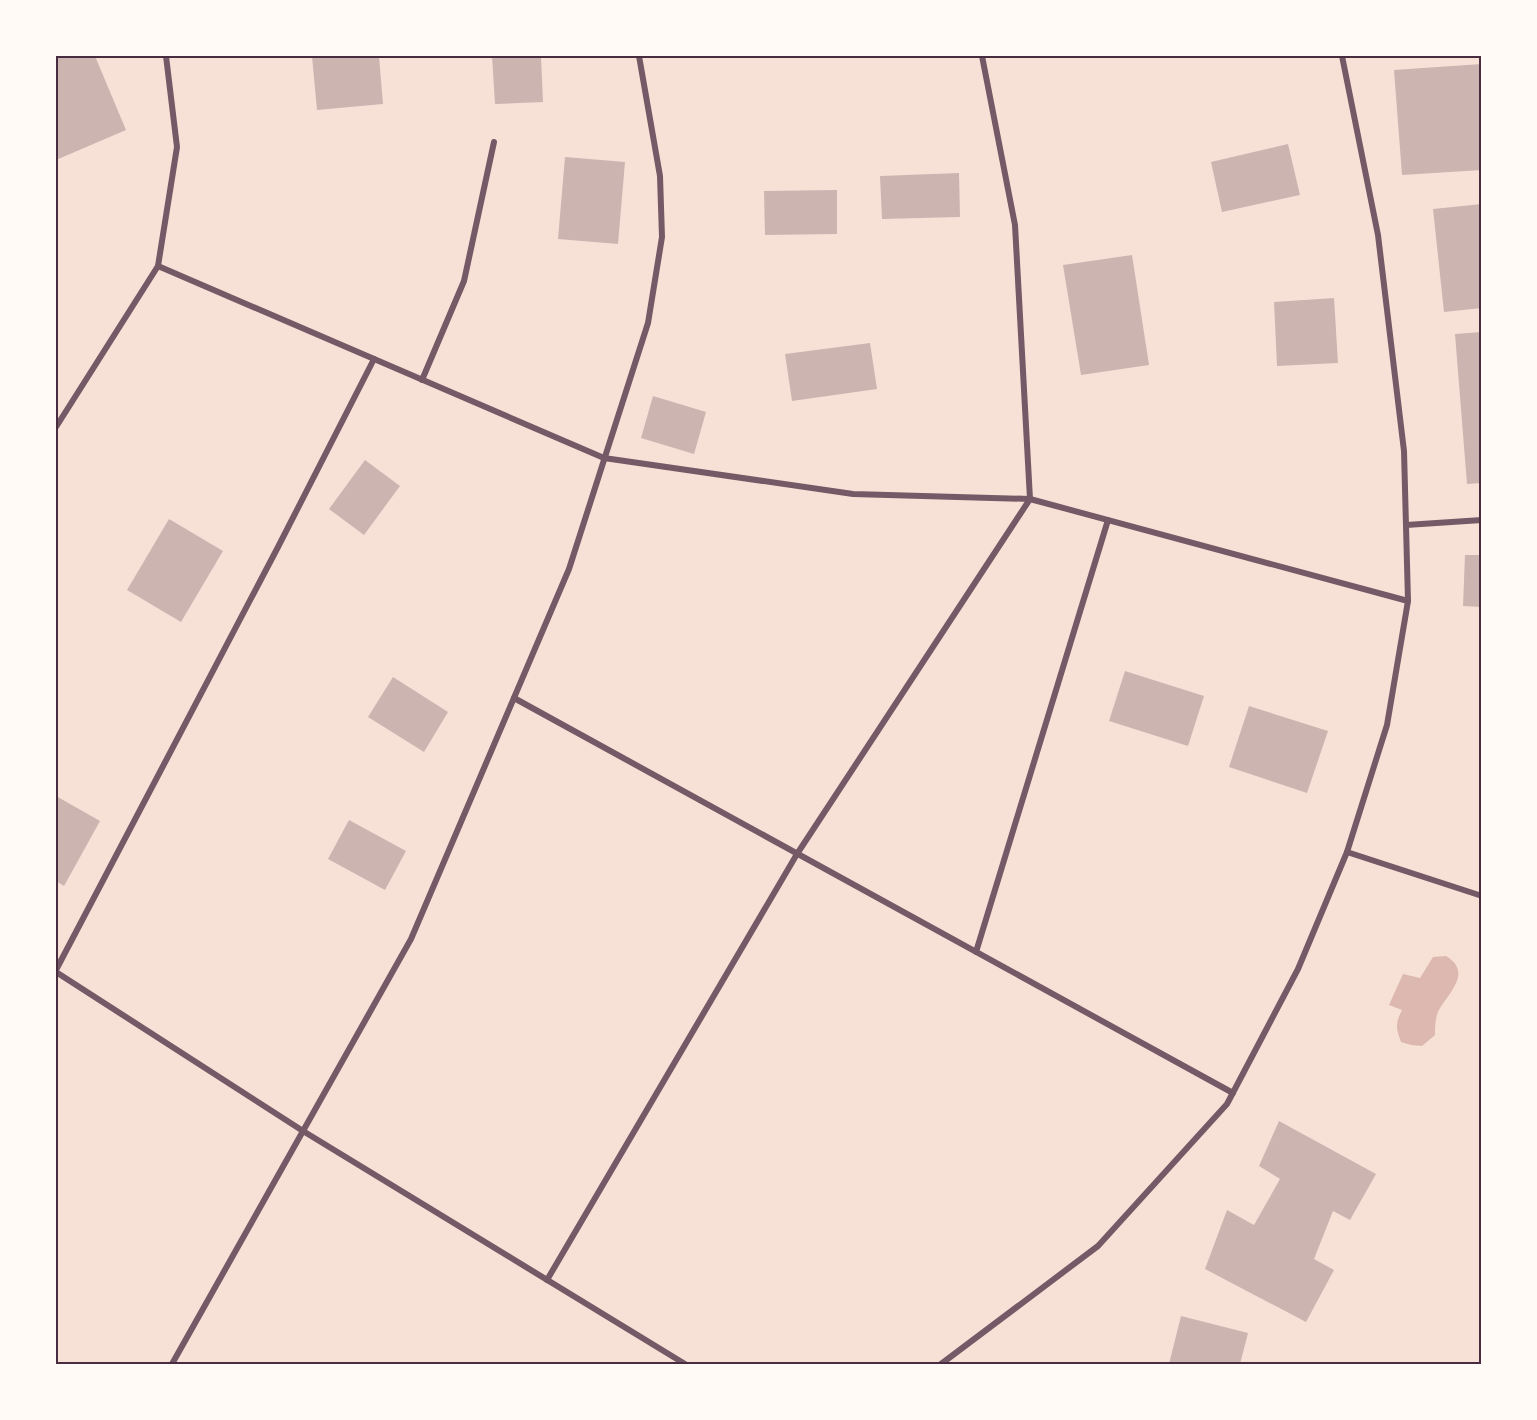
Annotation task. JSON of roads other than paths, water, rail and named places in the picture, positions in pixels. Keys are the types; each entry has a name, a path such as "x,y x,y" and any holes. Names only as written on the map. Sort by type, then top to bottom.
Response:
{"street":[{"path":"56,427 158,266 177,147 166,56"},
{"path":"172,1365 411,939 569,569 648,322 662,237 660,177 639,56"},
{"path":"547,1280 797,854 1030,499 1015,225 981,56"},
{"path":"941,1365 1098,1246 1227,1104 1298,969 1347,852 1387,726 1408,601 1404,451 1378,235 1342,56"},
{"path":"422,380 464,281 495,142"},
{"path":"158,266 604,459 853,494 1030,499 1408,601"},
{"path":"374,360 56,971 303,1131 685,1365"},
{"path":"976,952 1108,520"},
{"path":"1406,525 1482,520"},
{"path":"514,698 1233,1093"},
{"path":"1347,852 1482,896"}]}
